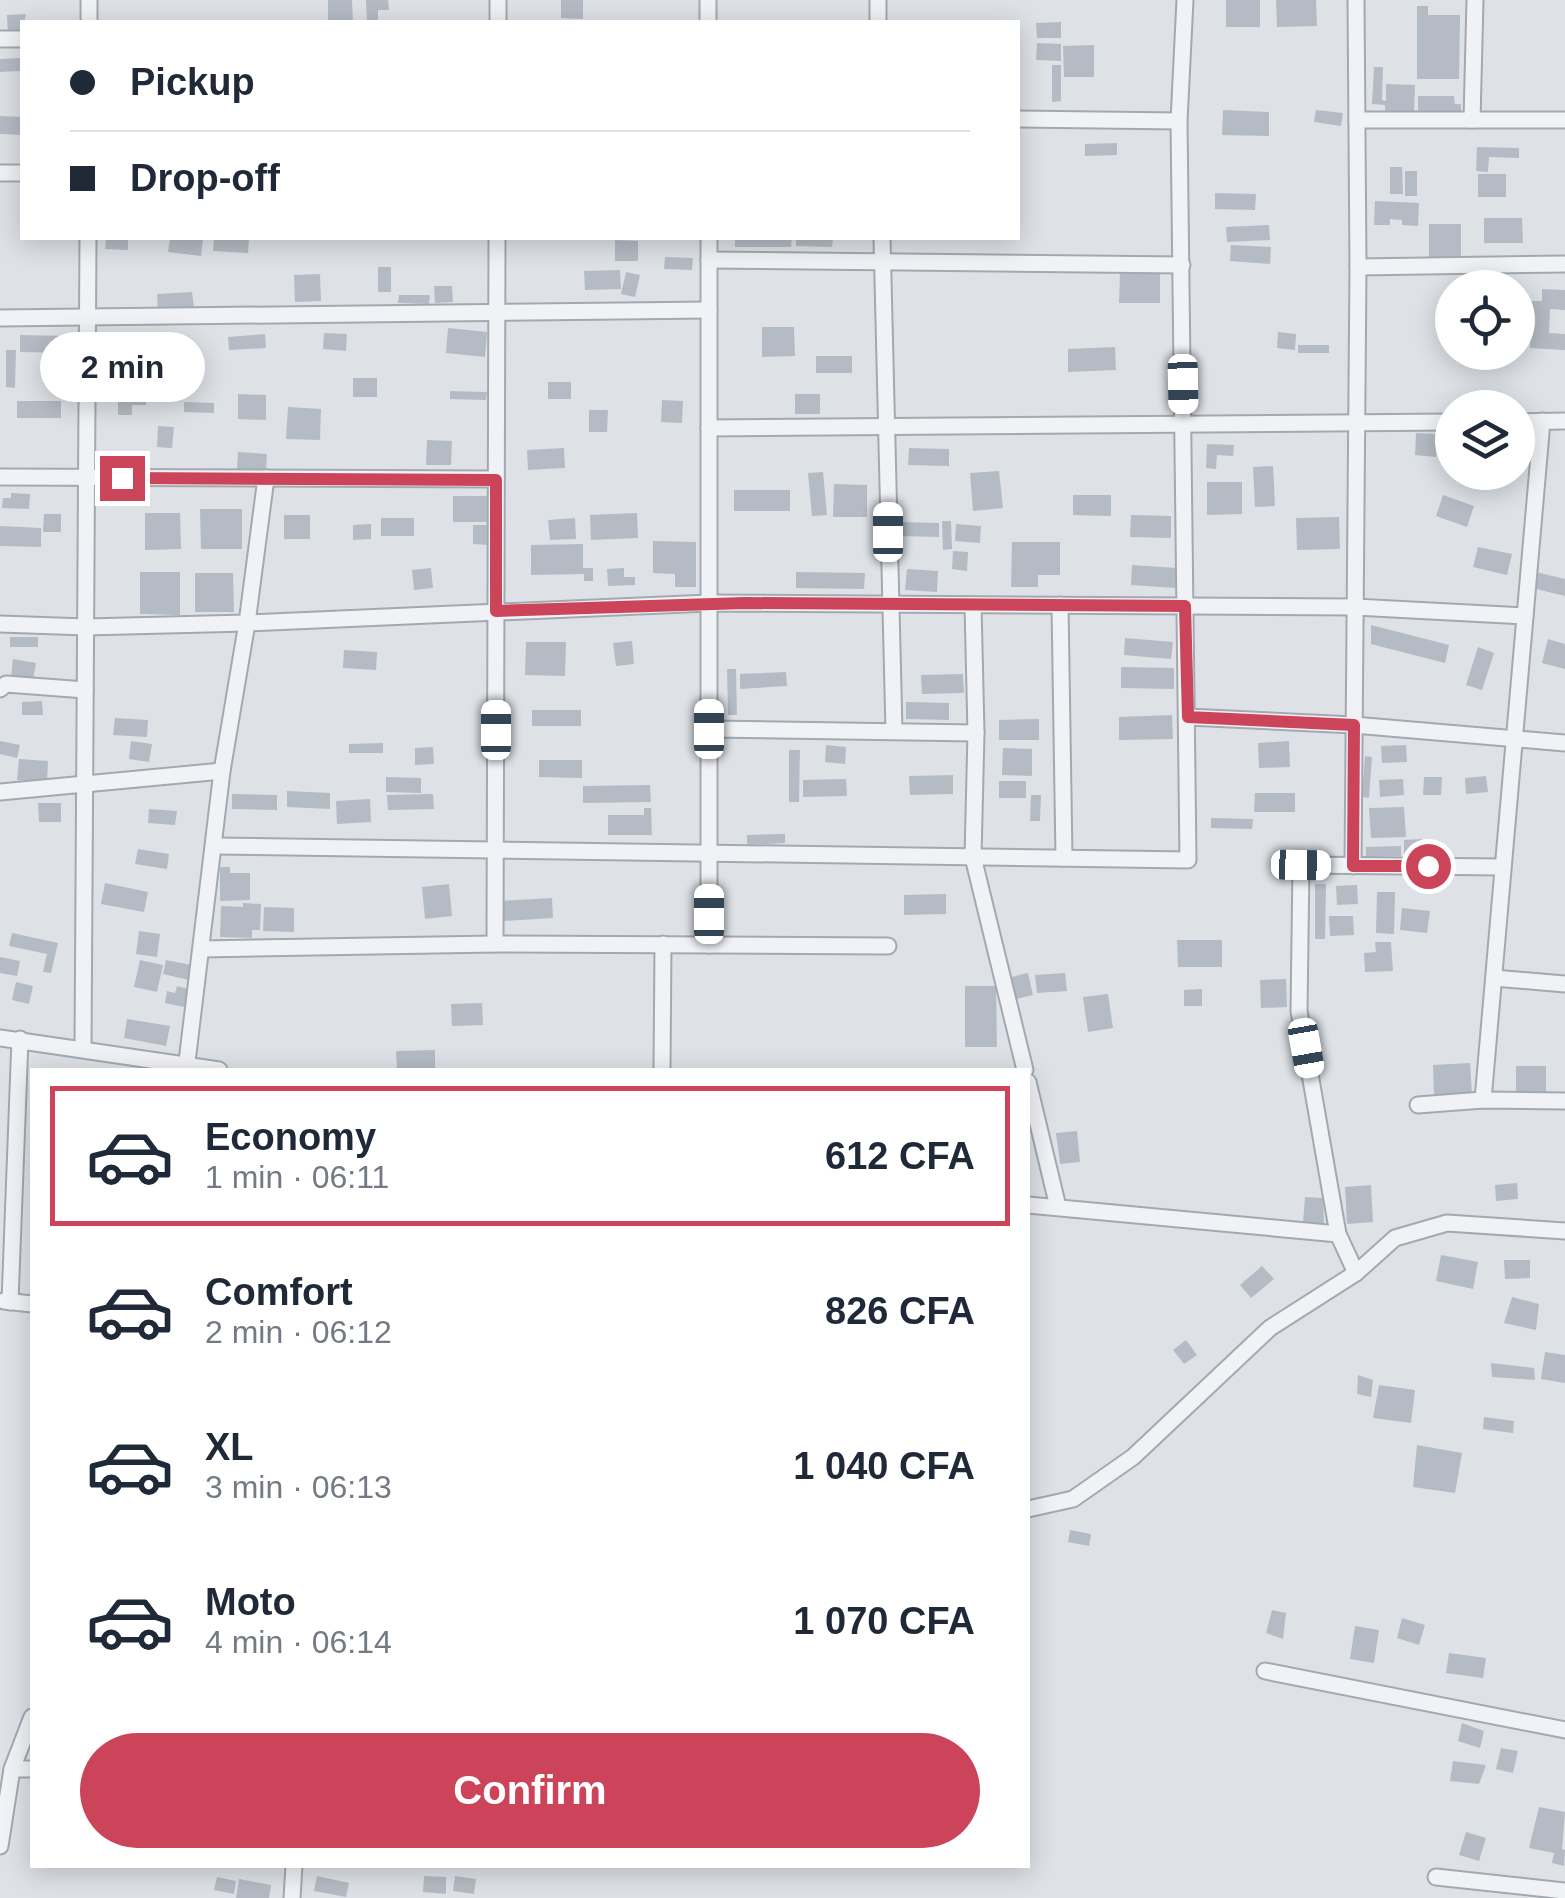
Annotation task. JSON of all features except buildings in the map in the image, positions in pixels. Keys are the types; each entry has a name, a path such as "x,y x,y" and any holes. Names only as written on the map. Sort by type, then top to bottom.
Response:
{"street":[{"path":"216,846 1188,860 1179,121 1185,0"},
{"path":"1353,866 1356,0"},
{"path":"1472,120 1475,0"},
{"path":"1020,119 1179,121"},
{"path":"1358,120 1565,120"},
{"path":"83,1049 88,240"},
{"path":"495,944 497,240"},
{"path":"709,240 709,945"},
{"path":"882,240 894,732"},
{"path":"709,260 1182,265"},
{"path":"1358,267 1565,264"},
{"path":"0,318 709,310"},
{"path":"1535,422 1565,421"},
{"path":"709,428 1435,422"},
{"path":"1484,1100 1542,422"},
{"path":"0,477 496,480"},
{"path":"0,1038 186,1068 216,846 222,770 266,478"},
{"path":"0,624 86,627 709,603 888,602 1355,608 1525,616"},
{"path":"973,605 976,732 972,857 1025,1068"},
{"path":"1060,605 1064,858"},
{"path":"0,690 6,684 85,690"},
{"path":"1188,717 1354,725 1565,742"},
{"path":"709,729 976,732"},
{"path":"0,792 222,770"},
{"path":"1356,1273 1338,1234 1300,1010 1301,865 1503,867"},
{"path":"202,949 495,944 888,946"},
{"path":"662,944 662,1068"},
{"path":"1494,978 1565,984"},
{"path":"20,1039 5,1302 30,1304"},
{"path":"1030,1090 1058,1208"},
{"path":"1418,1105 1484,1100 1565,1101"},
{"path":"1030,1204 1338,1234"},
{"path":"1030,1510 1073,1499 1134,1457 1270,1328 1356,1273 1395,1238 1447,1223 1565,1230"},
{"path":"1265,1671 1565,1730"},
{"path":"0,1846 12,1769 30,1722"},
{"path":"12,1769 30,1769"},
{"path":"292,1898 294,1868"},
{"path":"1436,1877 1565,1891"}],"route":[{"path":"122,478 496,480 496,611 709,603 1185,606 1188,717 1354,725 1353,866 1428,866"}]}
